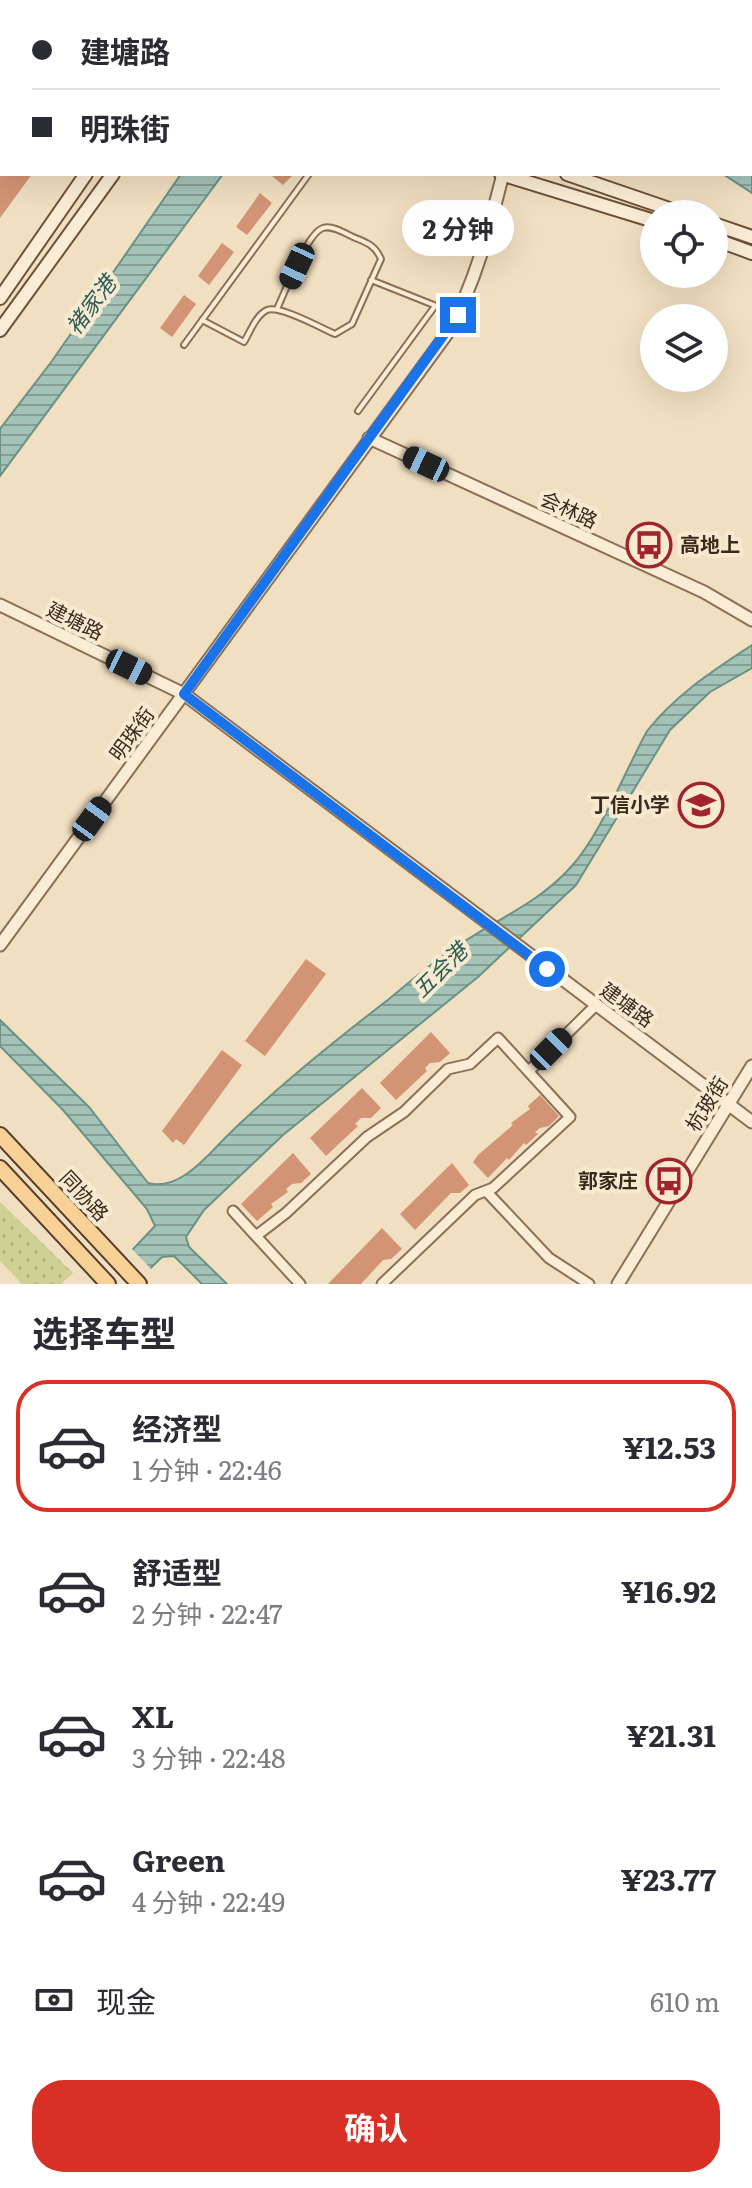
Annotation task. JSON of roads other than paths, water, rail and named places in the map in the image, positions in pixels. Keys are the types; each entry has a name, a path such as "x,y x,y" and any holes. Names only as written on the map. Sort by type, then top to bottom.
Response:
{"main road":[{"path":"0,298 85,176"},
{"path":"0,330 112,176"},
{"path":"508,176 640,217"},
{"path":"573,176 643,200"},
{"path":"728,229 752,237"},
{"path":"728,244 752,253"},
{"name":"同协路","path":"0,1135 139,1284"},
{"path":"0,1168 104,1280"}],"street":[{"name":"明珠街","path":"0,945 458,315 481,260 502,176"},
{"name":"会林路","path":"369,438 704,592 752,620"},
{"name":"建塘路","path":"0,605 184,694 752,1122"},
{"path":"529,1071 596,1005"},
{"path":"256,1236 286,1213 367,1137 404,1112 448,1069 470,1064 498,1038 570,1117 486,1191 475,1195 382,1284"},
{"name":"杭玻街","path":"618,1284 752,1066"},
{"path":"486,1191 549,1258 589,1284"},
{"path":"233,1211 300,1284"}],"lane":[{"path":"184,345 308,176"},
{"path":"202,320 244,342 266,311 277,309 335,334 352,324 381,259 377,251 369,243 328,227 320,229 307,245 277,309"},
{"path":"371,280 458,315"},
{"path":"358,411 435,306"}],"water":[{"name":"褚家港","path":"180,176 222,176 0,476 0,429 52,361"},
{"path":"726,176 752,176 752,193"},
{"name":"五会港","path":"752,645 752,668 710,692 670,730 576,885 478,977 283,1135 204,1210 186,1237 189,1247 227,1284 202,1284 174,1256 162,1257 134,1284 100,1284 155,1226 147,1209 63,1110 0,1046 0,1020 89,1107 148,1183 160,1184 182,1177 202,1162 286,1082 430,965 530,902 558,880 592,839 647,731 683,694"}],"place":[{"name":"高地上","path":"649,545"},
{"name":"丁信小学","path":"701,805"},
{"name":"郭家庄","path":"669,1181"}]}
